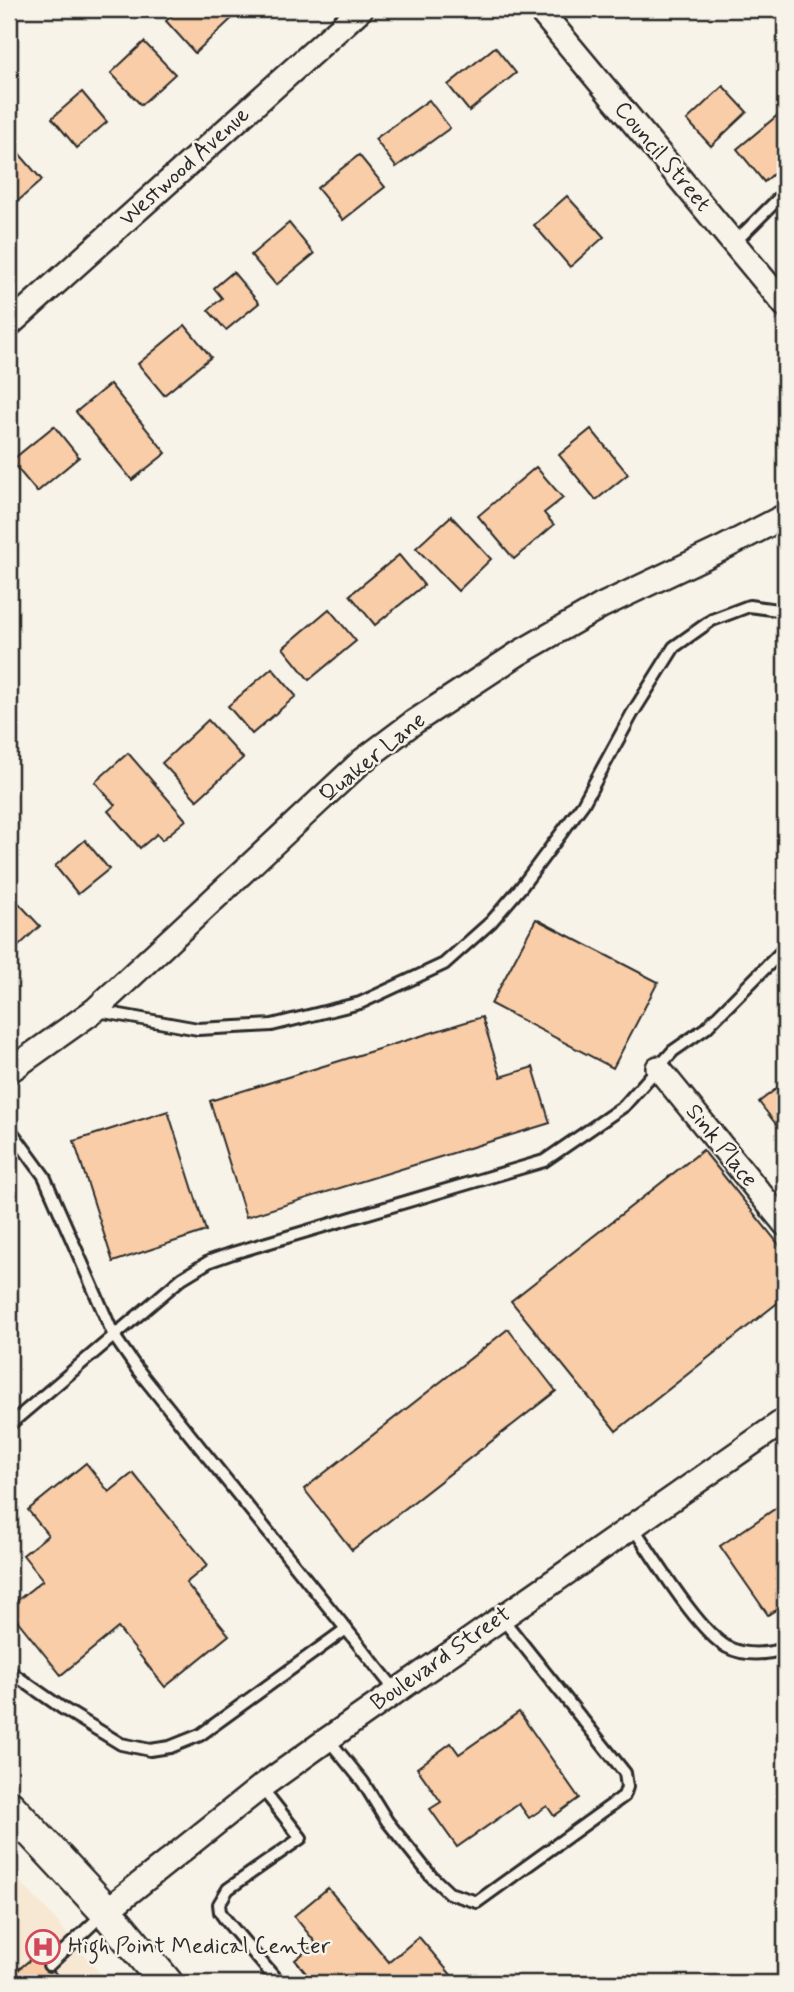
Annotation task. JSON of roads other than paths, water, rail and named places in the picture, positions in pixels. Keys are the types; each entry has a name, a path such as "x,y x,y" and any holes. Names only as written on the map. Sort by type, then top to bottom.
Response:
{"main road":[{"path":"9,1807 106,1911 166,1983"}],"street":[{"name":"Westwood Avenue","path":"9,325 361,9"},
{"name":"Council Street","path":"539,9 785,305"},
{"name":"Quaker Lane","path":"9,1071 95,1010 362,761 414,722 519,653 601,606 785,516"},
{"name":"Sink Place","path":"658,1068 785,1224"},
{"name":"Boulevard Street","path":"106,1911 261,1787 785,1420"}],"lane":[{"path":"734,243 785,192"},
{"path":"95,1010 198,1029 272,1025 360,1003 444,964 491,922 522,886 583,804 632,714 674,647 712,620 749,606 785,611"},
{"path":"9,1425 183,1278 210,1261 544,1161 624,1106 673,1051 706,1028 785,948"},
{"path":"9,1128 44,1176 114,1336 137,1369 396,1691"},
{"path":"632,1526 703,1627 727,1647 747,1653 771,1653 785,1648"},
{"path":"328,1739 363,1782 387,1821 431,1876 449,1893 477,1902 624,1796 627,1787 625,1773 501,1617"},
{"path":"9,1671 121,1744 150,1750 170,1747 200,1735 346,1629"},
{"path":"261,1787 301,1838 228,1889 219,1904 220,1912 279,1983"},
{"path":"49,1965 106,1911"}],"place":[{"name":"High Point Medical Center","path":"43,1947"}]}
